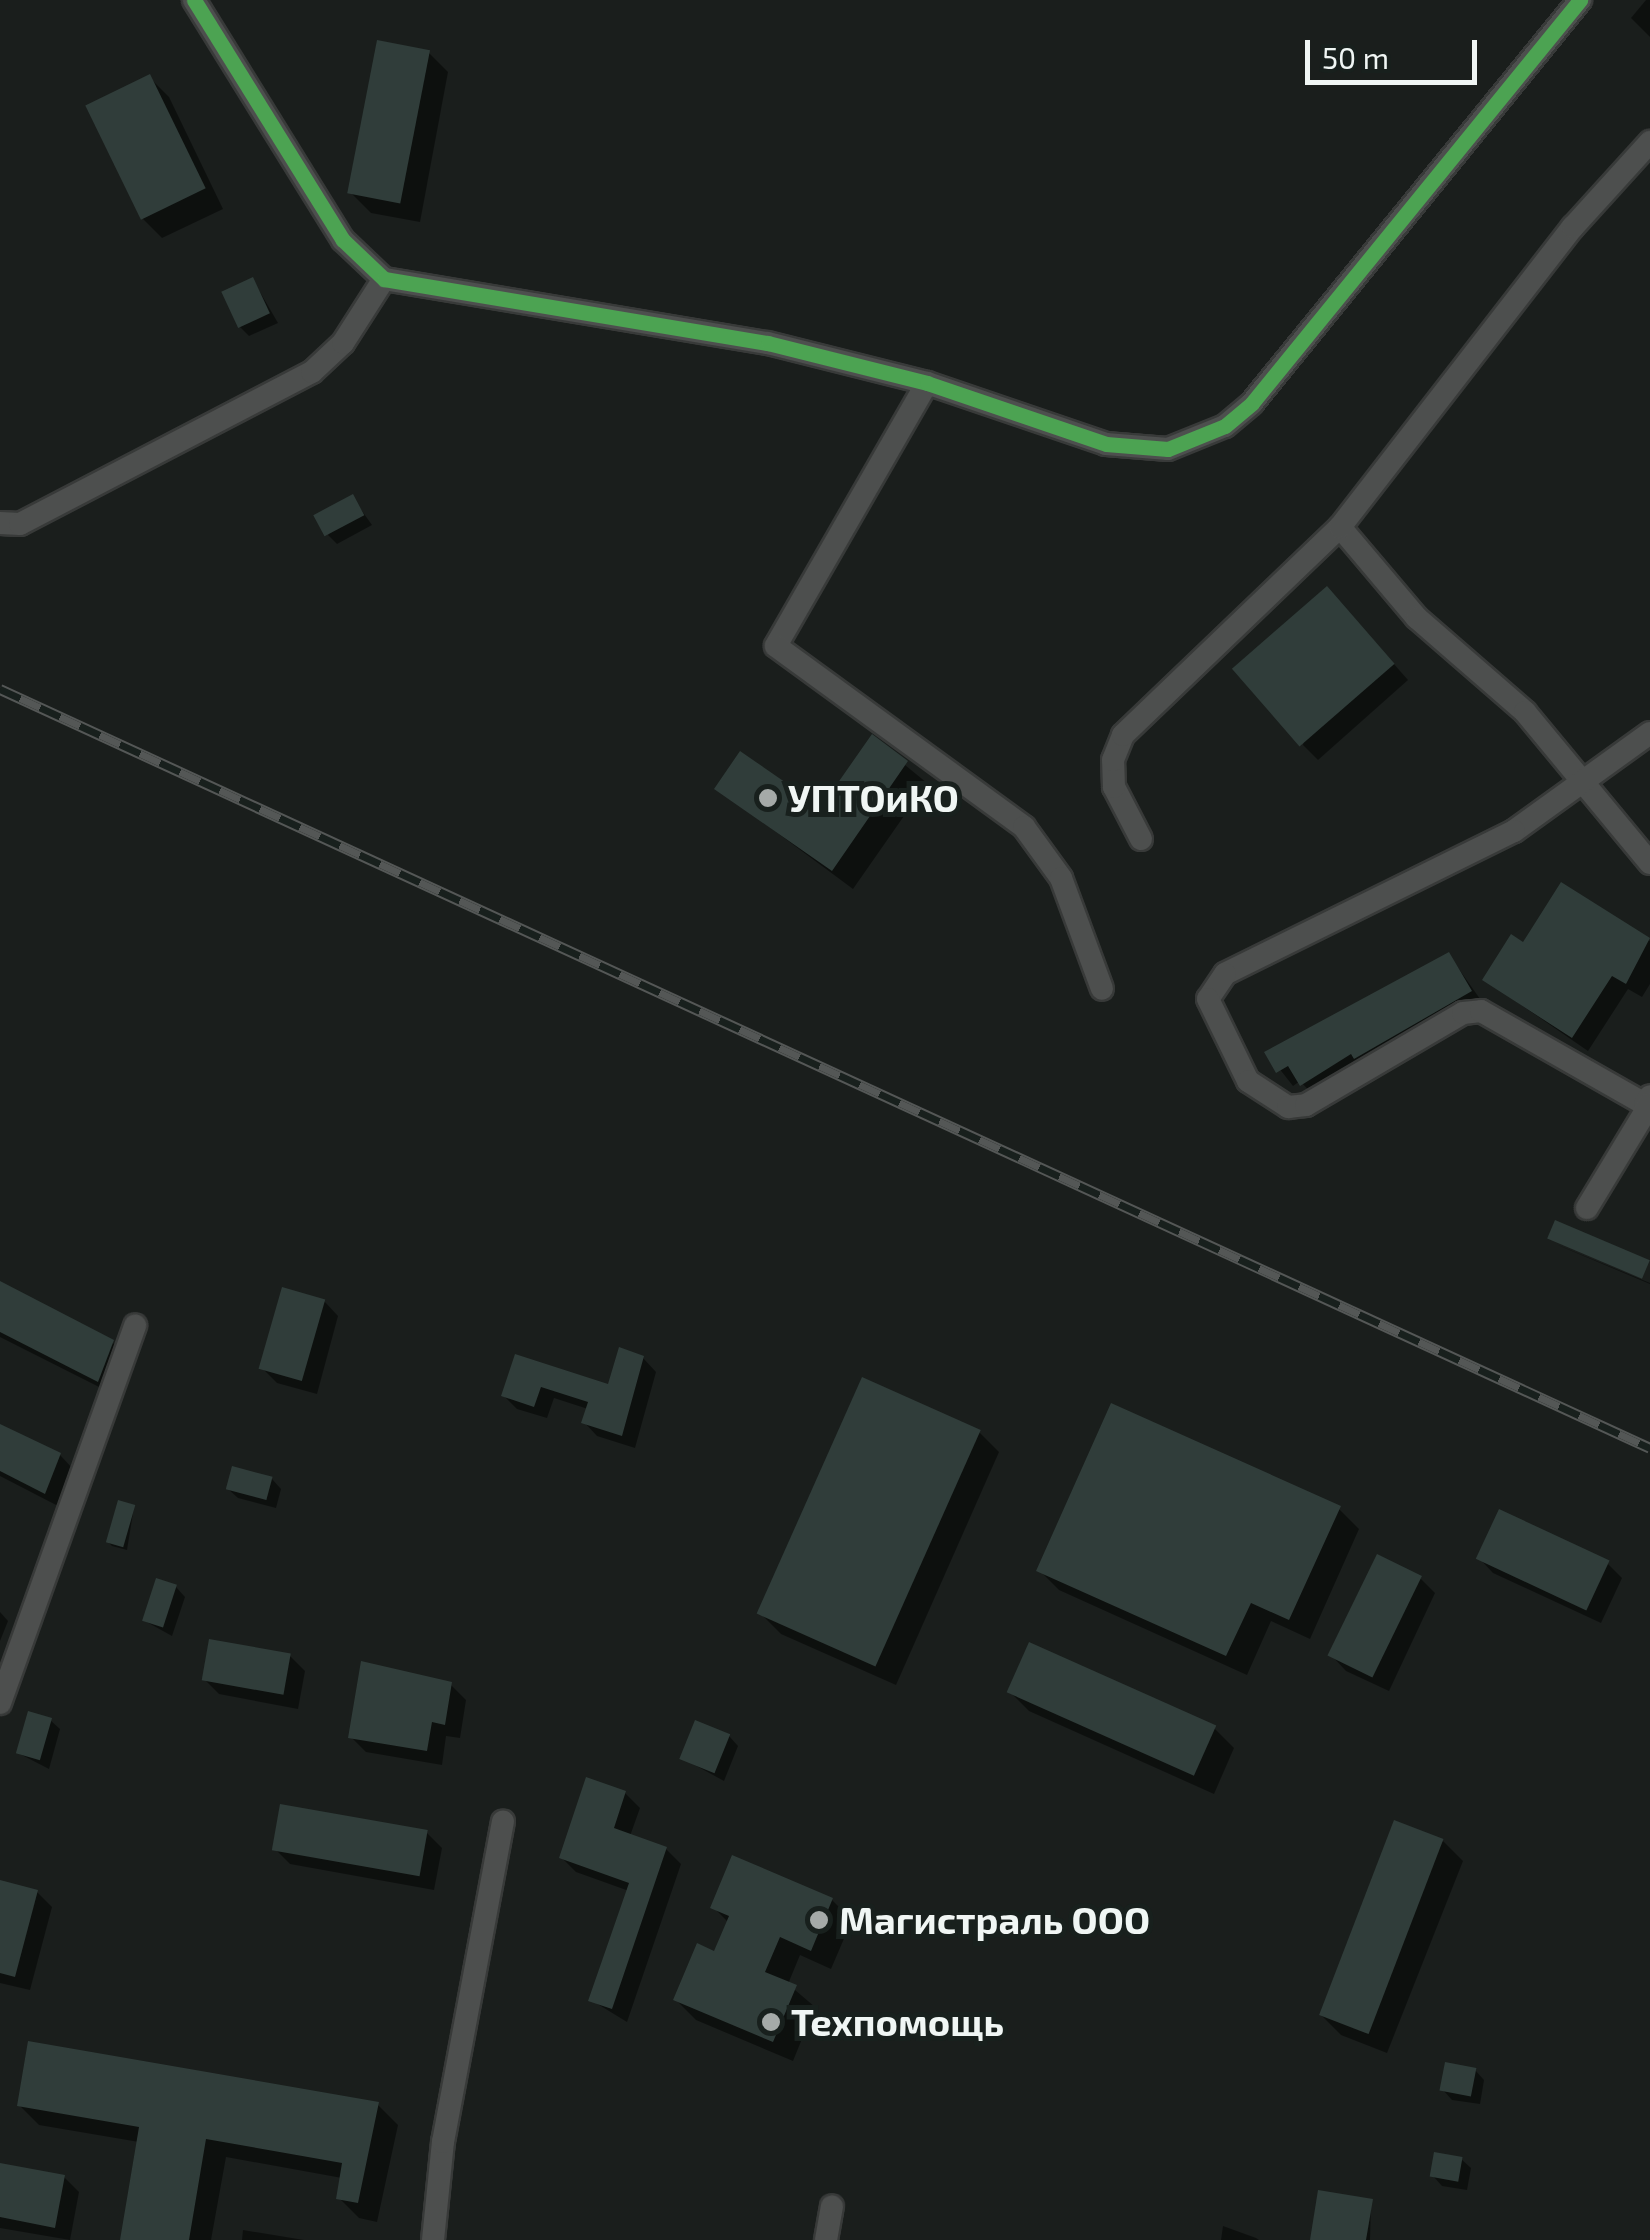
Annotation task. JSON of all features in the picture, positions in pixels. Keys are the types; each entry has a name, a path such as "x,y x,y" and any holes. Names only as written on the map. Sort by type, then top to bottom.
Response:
{"street":[{"path":"194,0 343,240 384,280 768,343 927,383 1021,418 1132,448 1168,448 1225,426 1252,403 1580,0"},
{"path":"1142,838 1114,787 1113,760 1123,735 1340,527 1573,227 1650,142"},
{"path":"0,523 20,524 312,372 342,343 384,280"},
{"path":"927,383 776,646 999,803 1024,827 1061,878 1102,990"},
{"path":"1340,527 1417,618 1493,681 1586,784 1650,863"},
{"path":"1588,1208 1648,1101 1481,1010 1463,1013 1306,1106 1288,1107 1248,1081 1208,1000 1225,974 1457,862 1586,784 1650,732"},
{"path":"0,1703 135,1325"},
{"path":"434,2240 443,2142 503,1822"},
{"path":"826,2240 832,2207"}],"building":[{"path":"377,40 430,50 400,203 347,193"},
{"path":"150,74 206,188 141,220 85,106"},
{"path":"253,277 270,313 238,328 221,292"},
{"path":"353,494 364,515 325,536 313,515"},
{"path":"1327,586 1395,664 1299,746 1232,669"},
{"name":"УПТОиКО","path":"872,734 908,761 832,871 714,789 740,751 821,807"},
{"path":"1561,882 1650,938 1626,984 1612,976 1572,1038 1482,980 1511,934 1523,942"},
{"path":"1449,952 1472,991 1354,1059 1351,1054 1300,1086 1288,1066 1276,1073 1264,1052"},
{"path":"1555,1220 1650,1260 1642,1279 1547,1238"},
{"path":"0,1281 114,1340 98,1382 0,1332"},
{"path":"282,1287 325,1299 302,1381 259,1369"},
{"path":"619,1347 644,1356 622,1436 581,1423 588,1402 541,1387 534,1407 501,1396 515,1354 608,1384"},
{"path":"862,1377 981,1430 875,1666 757,1614"},
{"path":"1111,1403 1341,1506 1289,1620 1251,1603 1226,1656 1036,1571"},
{"path":"0,1424 61,1453 45,1494 0,1471"},
{"path":"232,1466 273,1477 266,1500 226,1489"},
{"path":"118,1500 135,1505 123,1547 106,1542"},
{"path":"1499,1509 1610,1561 1586,1610 1476,1559"},
{"path":"1377,1554 1422,1576 1372,1677 1327,1656"},
{"path":"156,1578 177,1585 163,1628 142,1621"},
{"path":"209,1639 291,1653 283,1695 202,1680"},
{"path":"1029,1642 1216,1725 1194,1776 1007,1692"},
{"path":"361,1661 452,1682 445,1725 432,1722 427,1751 348,1738"},
{"path":"28,1711 52,1718 40,1760 16,1753"},
{"path":"695,1720 730,1734 714,1773 679,1759"},
{"path":"586,1777 626,1791 614,1828 667,1847 612,2009 588,2001 629,1883 559,1858"},
{"path":"280,1804 428,1830 420,1876 272,1850"},
{"path":"1394,1820 1443,1839 1369,2034 1319,2015"},
{"path":"732,1855 833,1898 811,1951 780,1937 765,1972 797,1985 773,2042 673,2000 697,1943 714,1951 729,1916 710,1908"},
{"path":"0,1880 38,1890 15,1977 0,1973"},
{"path":"28,2041 379,2102 358,2203 336,2199 342,2163 206,2139 189,2240 120,2240 139,2127 17,2106"},
{"path":"1445,2062 1476,2068 1471,2097 1439,2090"},
{"path":"1434,2152 1463,2157 1458,2182 1430,2177"},
{"path":"0,2163 65,2175 55,2228 0,2217"},
{"path":"1318,2190 1373,2199 1366,2240 1310,2240"}],"railway":[{"path":"0,689 1650,1448"}],"cycle path":[{"path":"194,0 343,240 384,279 768,343 927,383 1106,444 1168,449 1225,426 1252,403 1580,0"}],"place":[{"name":"УПТОиКО","path":"768,798"},
{"name":"Магистраль ООО","path":"819,1920"},
{"name":"Техпомощь","path":"771,2022"}]}
